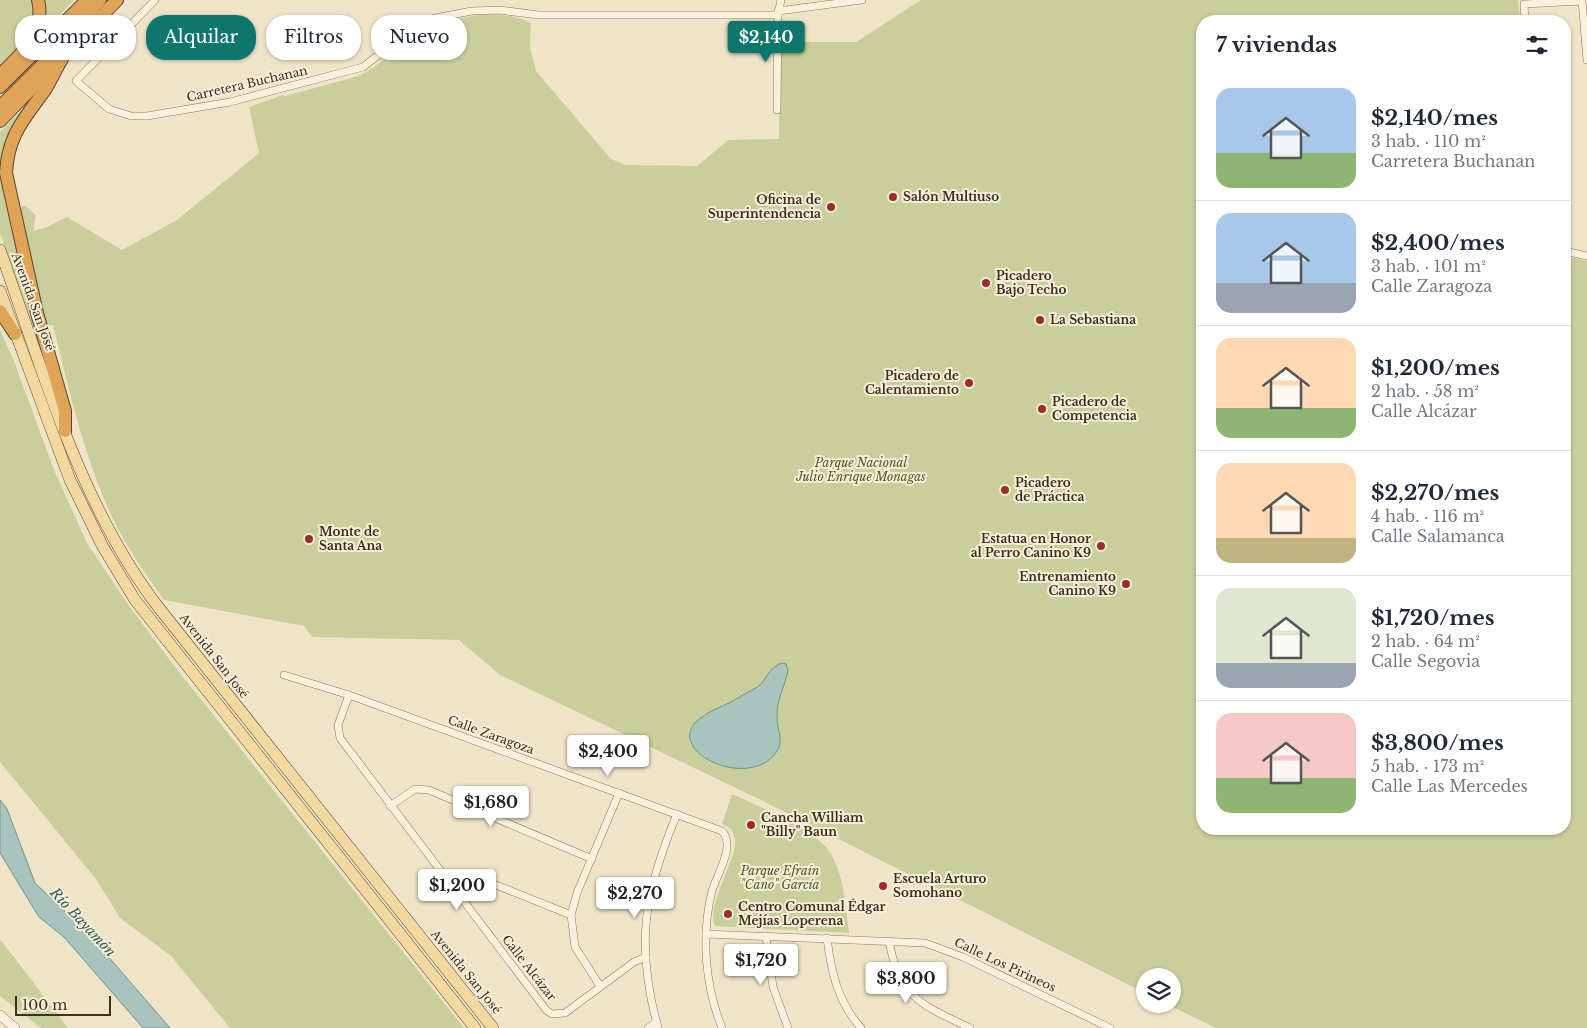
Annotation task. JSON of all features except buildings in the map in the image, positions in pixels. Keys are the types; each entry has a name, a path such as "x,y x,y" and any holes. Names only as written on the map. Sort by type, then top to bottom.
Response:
{"highway":[{"path":"0,75 28,47 34,36 39,15 38,0"},
{"path":"0,87 87,0"},
{"path":"0,107 44,63 100,0"},
{"path":"103,15 117,0"},
{"path":"0,122 61,60"},
{"path":"61,60 46,88 15,131 8,150 6,173 37,312 65,410 65,431"},
{"path":"0,311 15,334"}],"main road":[{"name":"Avenida San José","path":"0,250 65,431 102,517 124,558 150,598 493,1028"},
{"path":"0,291 57,447 84,510 135,600 475,1028"}],"street":[{"name":"Carretera Buchanan","path":"155,0 76,81 90,95 109,109 131,116 147,116 230,102 362,67 417,25 435,18 472,11 499,10 539,15 778,13 862,0"},
{"path":"777,110 778,13 781,0"},
{"path":"1525,15 1524,4 1582,1 1587,60"},
{"path":"1571,252 1587,256"},
{"name":"Calle Zaragoza","path":"284,675 349,695 722,831 728,841 711,898 706,934 707,968 715,1010 722,1028"},
{"name":"Calle Alcázar","path":"349,695 338,725 340,738 390,806 550,1013 565,1013 634,962 646,957"},
{"path":"390,806 415,789 429,790 592,859"},
{"path":"600,986 575,946 571,915 577,893 620,794"},
{"path":"648,1028 657,1025 650,993 645,923 651,886 661,852 677,814"},
{"path":"458,895 478,882 491,882 571,915"},
{"name":"Calle Los Pirineos","path":"706,934 926,943 941,947 1110,1028"},
{"path":"766,936 772,987 788,1028"},
{"path":"827,938 837,990 851,1015 861,1028"},
{"path":"889,941 897,975 912,995 928,1007 970,1028"},
{"path":"0,1015 16,1028"}],"green space":[{"path":"0,0 32,0 33,15 15,15 15,55 0,71"},
{"path":"43,0 74,0 60,15 42,15"},
{"name":"Parque Nacional Julio Enrique Monagas","path":"921,0 1518,0 1519,15 1196,15 1196,835 1571,835 1571,257 1587,261 1587,1028 1216,1028 1181,1011 1181,968 1136,968 1136,988 763,801 500,675 459,640 312,637 304,626 164,600 137,561 113,519 85,448 53,325 47,326 18,210 24,205 36,215 33,231 47,227 67,217 122,250 177,220 259,153 249,107 283,95 359,76 383,60 467,60 467,17 484,15 512,16 531,23 530,47 536,71 611,159 626,165 697,166 728,140 779,139 779,42 856,42"},
{"path":"20,114 6,144 39,339 36,338 0,233 0,132"},
{"path":"0,330 14,361 54,470 87,543 129,606 179,672 464,1028 230,1028 171,956 120,918 96,879 0,762"},
{"name":"Parque Efraín \"Cano\" García","path":"732,794 786,820 824,845 831,854 839,872 844,892 849,933 715,926 713,918 714,908 735,844 735,838 731,829 722,824"},
{"path":"0,939 68,1028 41,1028 0,996"}],"water":[{"path":"778,664 786,664 788,670 777,711 780,743 777,751 765,763 750,768 733,768 716,764 702,756 693,746 690,735 695,723 705,715 757,687"},
{"path":"0,800 7,809 35,883 87,932 170,1028 143,1028 64,937 39,917 0,853"}],"place":[{"name":"Salón Multiuso","path":"893,197"},
{"name":"Oficina de Superintendencia","path":"831,207"},
{"name":"Picadero Bajo Techo","path":"986,283"},
{"name":"La Sebastiana","path":"1040,320"},
{"name":"Picadero de Calentamiento","path":"969,383"},
{"name":"Picadero de Competencia","path":"1042,409"},
{"name":"Picadero de Práctica","path":"1005,490"},
{"name":"Monte de Santa Ana","path":"309,539"},
{"name":"Estatua en Honor al Perro Canino K9","path":"1101,546"},
{"name":"Entrenamiento Canino K9","path":"1126,584"},
{"name":"Cancha William \"Billy\" Baun","path":"751,825"},
{"name":"Escuela Arturo Somohano","path":"883,886"},
{"name":"Centro Comunal Édgar Mejías Loperena","path":"728,914"}],"water label":[{"name":"Río Bayamón","path":"83,922"}]}
